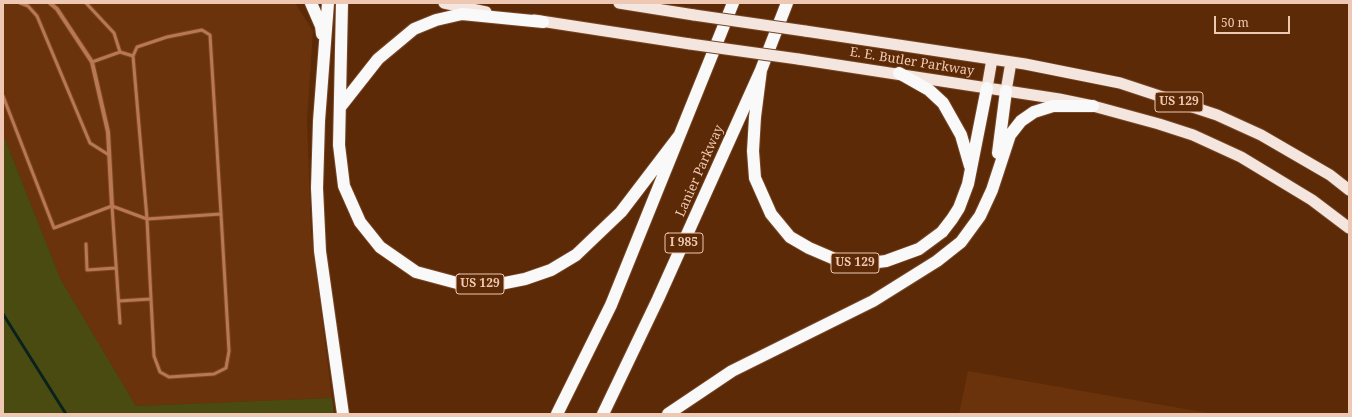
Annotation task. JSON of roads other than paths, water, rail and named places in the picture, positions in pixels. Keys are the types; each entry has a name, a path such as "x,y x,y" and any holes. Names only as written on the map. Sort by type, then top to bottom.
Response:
{"highway":[{"path":"311,3 321,26 324,51"},
{"path":"328,3 317,188 320,251 343,414"},
{"path":"341,106 342,3"},
{"name":"E. E. Butler Parkway","path":"444,3 543,22 899,73 1093,106 1159,124 1228,150 1312,200 1349,228"},
{"name":"E. E. Butler Parkway","path":"619,3 992,59 1082,74 1120,83 1217,115 1261,135 1330,175 1349,190"},
{"path":"557,414 611,305 733,3"},
{"name":"Lanier Parkway","path":"603,414 658,300 761,70 787,3"},
{"name":"US 129","path":"543,22 462,14 436,20 414,29 378,58 341,106 339,145 344,186 360,222 380,247 416,272 457,283 495,285 525,280 551,270 576,255 621,212 679,136"},
{"name":"US 129","path":"761,70 755,124 755,178 771,214 790,237 809,248 837,260 862,264 886,261 920,249 942,232 952,219 964,195 971,168 992,59"},
{"path":"997,175 1010,62"},
{"path":"899,73 929,90 943,103 961,135 971,168"},
{"path":"668,414 732,370 873,301 937,261 961,242 980,216 997,175 1010,135 1021,120 1034,112 1053,106 1093,106"}],"street":[{"path":"50,3 57,8 92,62 108,132 112,206"}],"lane":[{"path":"20,3 28,6 38,16 90,143 109,155"},
{"path":"86,3 114,33 120,52"},
{"path":"202,30 210,35 229,350 226,368 214,374 169,377 160,372 154,356 147,219 133,56 137,48 167,37 202,30"},
{"path":"92,62 120,52 133,56"},
{"path":"3,96 54,228 112,206 147,219 221,214"},
{"path":"112,206 120,323"},
{"path":"86,244 87,270 116,268"},
{"path":"118,301 151,300"}],"waterway":[{"path":"3,314 66,414"}]}
